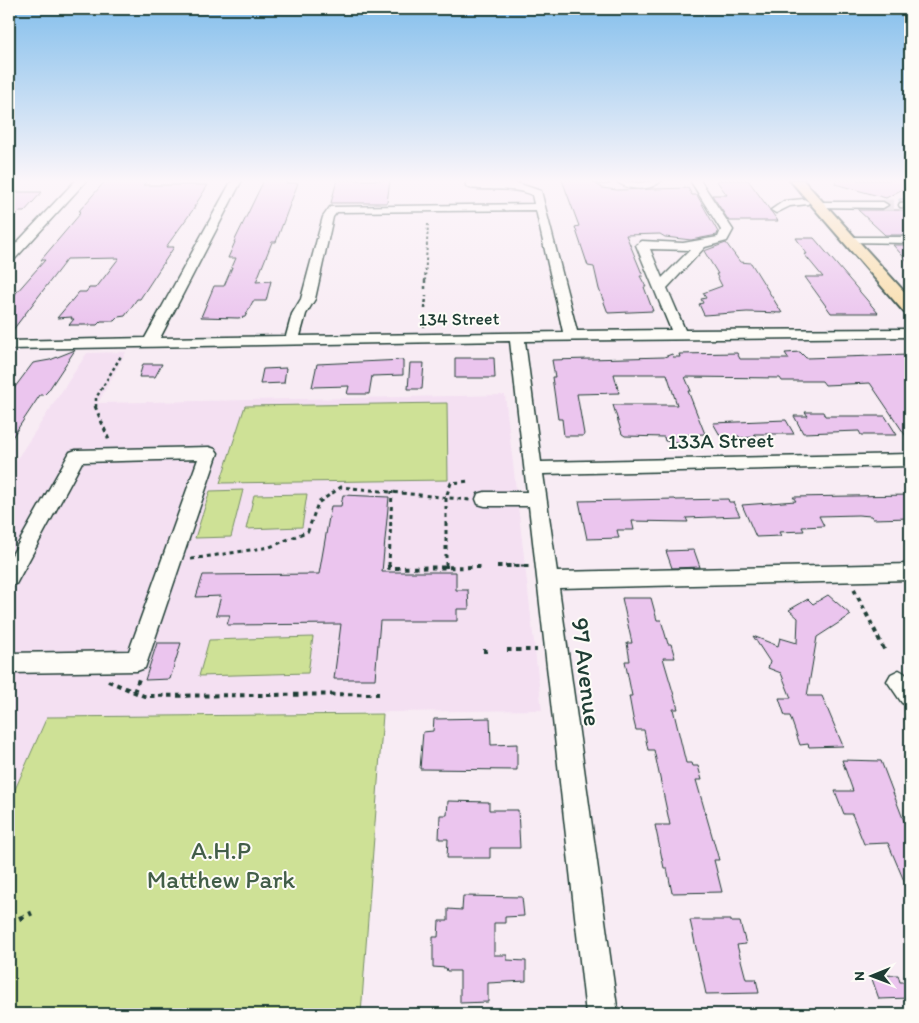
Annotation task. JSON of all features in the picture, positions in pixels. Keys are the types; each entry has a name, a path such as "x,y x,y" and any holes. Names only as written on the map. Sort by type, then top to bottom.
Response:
{"main road":[{"path":"837,228 850,240 910,308"}],"street":[{"path":"9,258 37,228"},
{"path":"150,343 211,228"},
{"path":"292,340 298,314 308,299 325,228"},
{"path":"545,228 571,336"},
{"path":"680,334 642,245 684,248 699,246 723,239 727,230 726,228"},
{"path":"850,240 910,240"},
{"path":"660,287 699,246"},
{"name":"134 Street","path":"11,348 292,340 680,334 910,333"},
{"name":"97 Avenue","path":"517,337 602,1014"},
{"path":"9,578 76,456 209,454 136,660 9,663"},
{"name":"133A Street","path":"533,468 910,460"},
{"path":"478,500 537,499"},
{"path":"547,580 910,572"}],"path":[{"path":"425,289 428,228"},
{"path":"425,309 426,296"},
{"path":"114,455 95,405 96,398 125,350"},
{"path":"446,568 446,497 451,483 470,481"},
{"path":"183,560 270,547 308,531 318,502 341,487 478,500"},
{"path":"392,491 389,568 483,567"},
{"path":"497,566 530,566"},
{"path":"850,581 886,653"},
{"path":"507,650 539,650"},
{"path":"483,651 489,651"},
{"path":"134,692 140,674"},
{"path":"98,677 144,696 379,694"},
{"path":"9,923 32,913"}],"shaded area":[{"path":"126,352 98,403 505,395 542,710 47,717 9,803 9,471 87,353"}],"green space":[{"path":"447,403 448,480 220,483 245,406"},
{"path":"243,490 231,537 195,538 210,491"},
{"path":"307,494 302,527 246,529 254,495"},
{"path":"313,637 308,673 199,676 209,640"},
{"name":"A.H.P Matthew Park","path":"383,714 361,1014 9,1014 9,803 47,717"}],"building":[{"path":"68,228 180,228 166,247 174,247 140,299 137,299 125,316 118,317 114,321 101,321 97,325 69,325 74,319 71,319 72,317 57,318 79,292 86,292 89,288 96,288 119,258 67,259 9,335 9,301 45,260 41,260"},
{"path":"241,228 281,228 276,242 272,242 256,282 271,281 266,301 253,301 245,317 201,317 214,286 224,286 236,258 228,258"},
{"path":"575,228 716,228 718,232 717,235 691,240 665,237 660,234 626,235 643,276 640,276 646,287 644,287 653,311 608,313 599,289 594,267 588,266"},
{"path":"877,228 910,228 910,235 885,235"},
{"path":"796,238 814,238 878,313 831,313 805,277 823,277 804,254 807,254"},
{"path":"726,243 740,262 751,263 782,313 747,312 704,315 699,304 703,303 701,299 706,298 703,293 722,286 716,274 718,274 704,251"},
{"path":"893,245 910,245 910,264"},
{"path":"75,350 48,391 44,395 40,395 9,442 9,395 33,363 50,360"},
{"path":"800,352 806,358 910,355 910,442 870,383 825,385 822,381 782,381 780,378 685,377 691,391 688,391 705,434 681,435 684,442 665,441 664,437 625,436 622,434 613,405 677,405 667,374 614,374 619,393 577,394 583,436 564,436 562,419 558,419 552,377 555,377 552,360 664,357 672,354 673,357 680,357 679,354 737,353 740,359 789,359 785,353"},
{"path":"455,358 494,358 495,378 455,378"},
{"path":"403,360 403,375 372,376 369,394 347,394 349,386 312,387 317,364"},
{"path":"410,363 424,363 422,389 408,389"},
{"path":"143,364 162,364 155,377 139,377"},
{"path":"286,368 284,383 260,384 263,369"},
{"path":"805,412 823,412 825,416 885,416 897,435 861,435 859,431 803,433 794,416 808,416"},
{"path":"786,420 794,434 754,434 756,437 739,438 739,436 721,437 713,423"},
{"path":"343,495 389,497 382,572 456,572 456,590 468,590 469,609 457,609 457,621 380,621 375,679 334,679 341,624 227,625 230,615 216,615 221,596 196,597 203,575 319,574 331,506 341,506"},
{"path":"910,495 910,518 873,519 871,516 858,515 819,516 824,526 802,527 804,531 779,532 781,536 756,537 742,505 796,501 793,497"},
{"path":"728,499 729,502 733,502 740,516 686,518 688,522 632,521 634,530 617,530 619,538 587,539 579,501"},
{"path":"694,550 700,567 672,568 666,551"},
{"path":"828,595 851,615 817,637 807,696 822,696 843,746 809,747 808,744 800,745 790,716 785,716 779,698 791,698 781,673 768,668 770,662 753,636 778,646 780,638 797,643 798,618 789,610 808,599 813,604"},
{"path":"622,598 651,598 657,620 661,620 668,644 671,644 675,658 663,658 678,709 673,709 686,763 698,766 702,780 696,780 719,860 714,860 722,892 672,893 667,868 664,868 655,825 670,825 654,750 648,750 644,730 636,730 629,696 632,696 625,661 630,661 627,643 632,643"},
{"path":"157,643 181,643 170,679 145,680"},
{"path":"490,718 491,745 517,744 517,770 420,769 423,732 433,731 434,719"},
{"path":"842,760 881,761 907,829 910,829 910,895 888,843 864,844 852,814 844,814 835,791 853,791"},
{"path":"448,801 489,802 489,810 518,810 520,848 490,848 490,858 447,858 448,839 439,839 440,815 447,815"},
{"path":"463,896 522,897 524,916 505,917 505,923 494,923 494,955 507,955 507,960 526,961 526,981 488,983 488,1002 460,1003 460,971 447,971 446,968 433,967 433,937 438,937 439,921 448,921 448,909 462,910"},
{"path":"690,920 731,920 731,922 740,922 746,944 737,945 746,979 756,979 759,993 706,994"},
{"path":"898,975 900,982 910,982 910,998 879,999 871,976"}]}
